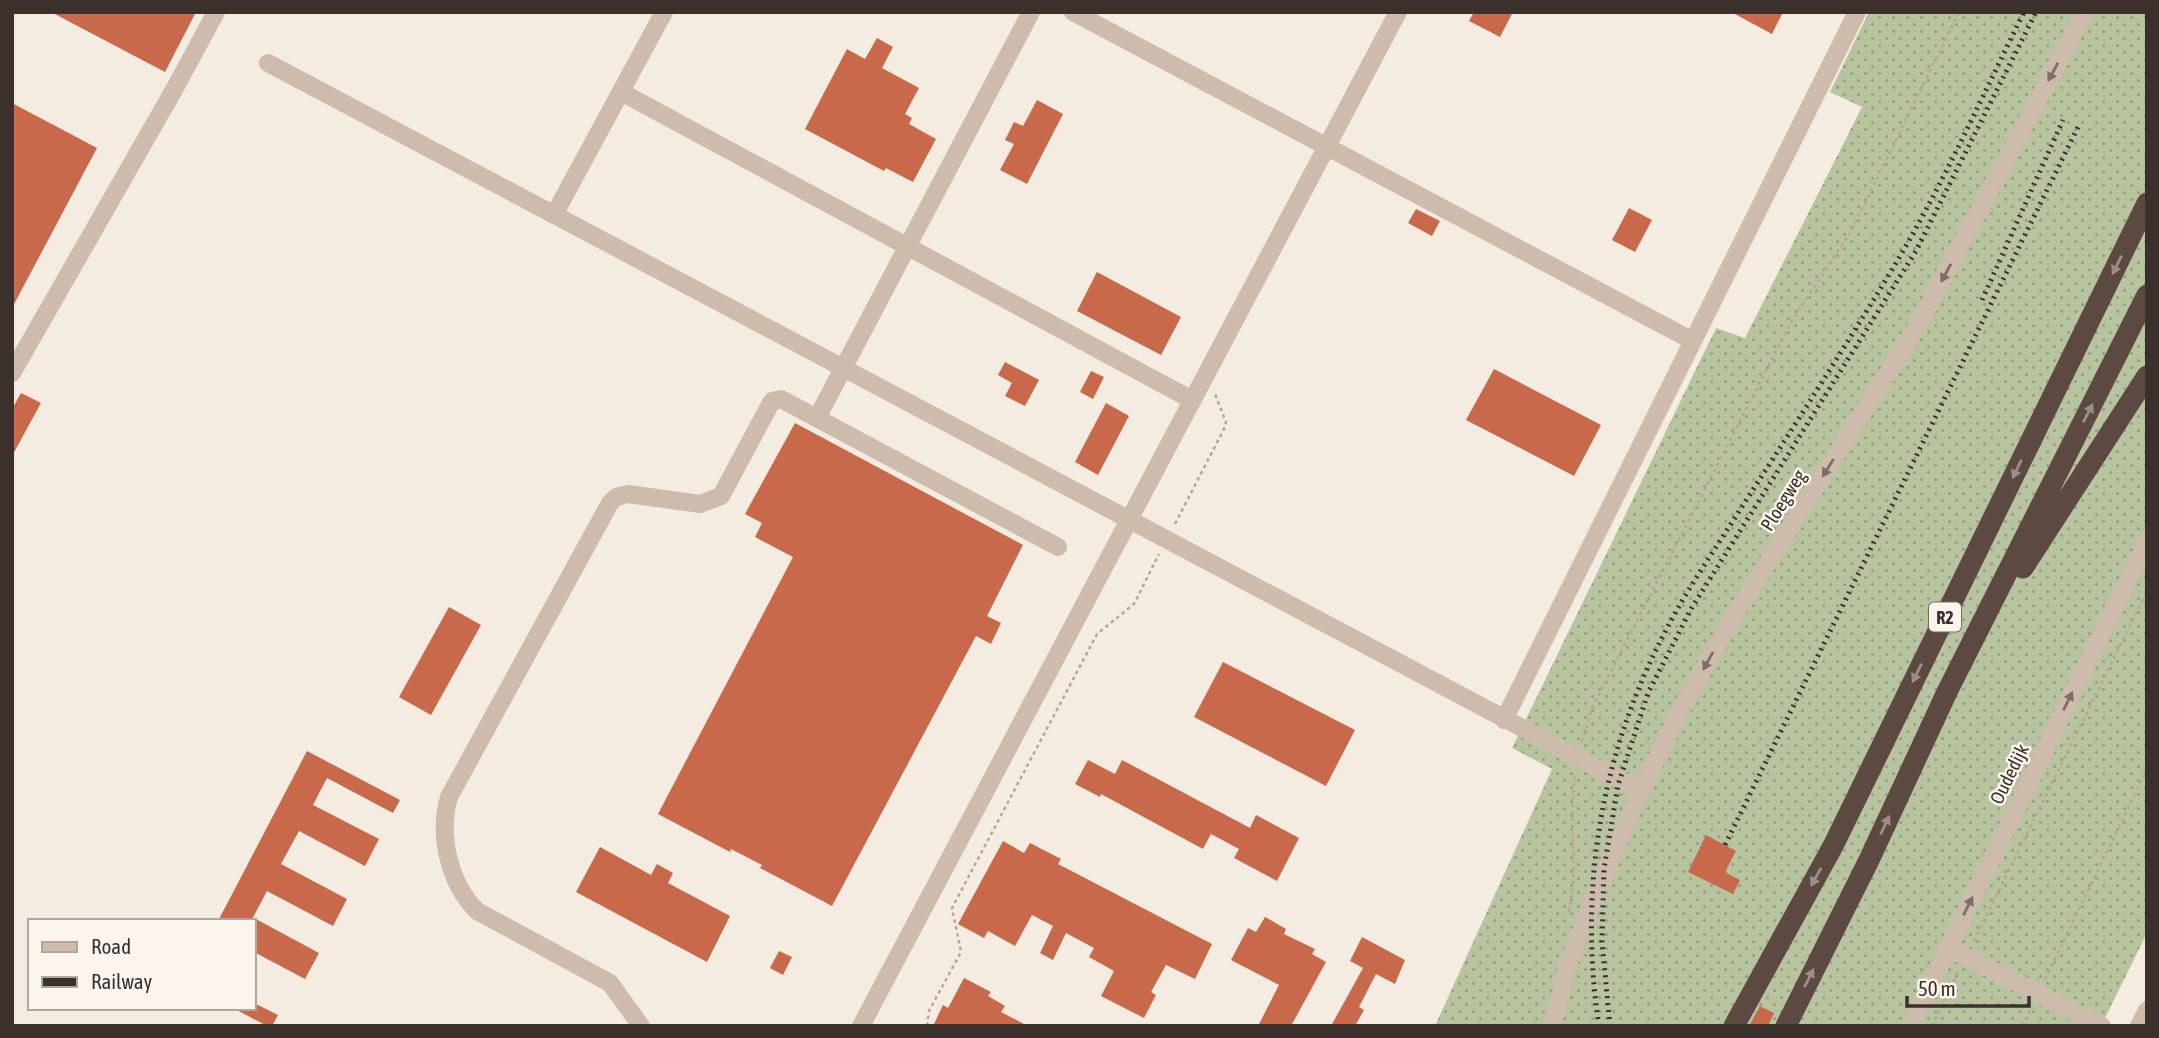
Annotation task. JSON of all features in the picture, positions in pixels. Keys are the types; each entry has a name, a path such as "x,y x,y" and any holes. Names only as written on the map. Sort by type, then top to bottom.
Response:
{"highway":[{"name":"R2","path":"1734,1026 1833,846 2147,203"},
{"name":"R2","path":"1786,1026 1869,860 1947,692 2147,295"},
{"path":"1947,692 2147,376"}],"street":[{"path":"12,373 216,12"},
{"path":"554,215 664,12"},
{"path":"817,418 1031,12"},
{"path":"1073,12 1693,341"},
{"path":"861,1026 1398,12"},
{"path":"1504,720 1857,12"},
{"name":"Ploegweg","path":"1552,1026 1569,961 1640,791 1680,711 1729,624 1917,327 2085,12"},
{"path":"268,63 1640,791"},
{"path":"621,92 1192,400"},
{"path":"640,1026 610,983 477,911 467,900 449,857 444,836 444,814 449,797 610,503 628,494 700,504 721,496 772,401 780,399 1058,547"},
{"name":"Oudedijk","path":"1910,1026 2147,542"},
{"path":"1947,947 2102,1026"},
{"path":"2139,1026 2147,1010"}],"path":[{"path":"1569,914 1574,868 1572,795 1578,759 1592,708 1791,323 1850,233 1959,12"},
{"path":"927,1026 929,1011 961,952 952,908 1093,641 1097,634 1134,604 1225,427 1226,422 1214,395"},
{"path":"1932,1026 2147,591"},
{"path":"2022,1026 2147,770"}],"green space":[{"path":"1869,12 2147,12 2147,933 2101,1026 1435,1026 1552,769 1512,748 1716,328 1745,338 1862,107 1830,92"}],"building":[{"path":"51,12 196,12 165,72"},
{"path":"1474,12 1513,12 1500,37 1469,21"},
{"path":"1731,12 1783,12 1772,34"},
{"path":"877,38 893,47 882,68 919,88 905,114 912,118 909,124 936,139 913,182 886,168 884,171 805,129 847,49 865,59"},
{"path":"1037,100 1063,114 1027,184 1000,170 1014,144 1005,140 1014,122 1023,126"},
{"path":"12,103 97,148 12,308"},
{"path":"1629,208 1652,220 1635,252 1612,240"},
{"path":"1416,209 1440,221 1432,236 1408,223"},
{"path":"1097,272 1181,317 1161,355 1077,311"},
{"path":"1005,362 1039,380 1025,406 1005,396 1012,383 998,375"},
{"path":"1494,369 1601,425 1574,476 1466,420"},
{"path":"1091,371 1104,377 1093,399 1080,392"},
{"path":"21,393 41,403 12,456 12,409"},
{"path":"1106,403 1129,416 1098,475 1075,462"},
{"path":"795,423 1023,545 987,616 1001,623 991,644 976,636 832,906 760,868 762,865 731,849 730,852 658,814 793,557 755,537 762,523 745,514"},
{"path":"449,607 481,625 431,715 399,697"},
{"path":"1223,662 1355,730 1326,786 1194,717"},
{"path":"307,751 400,800 393,813 327,778 313,805 379,839 365,866 299,831 281,864 347,899 333,926 267,891 252,919 219,919"},
{"path":"1088,760 1115,774 1122,760 1250,828 1256,815 1299,838 1277,881 1234,858 1239,849 1211,834 1203,849 1101,794 1100,797 1075,784"},
{"path":"1706,835 1736,851 1725,872 1740,880 1733,894 1688,872"},
{"path":"1003,841 1024,853 1030,843 1061,859 1058,864 1212,944 1195,979 1166,965 1151,992 1156,995 1144,1018 1101,996 1114,971 1089,957 1094,948 1066,933 1053,960 1040,953 1053,926 1032,915 1015,946 988,931 984,938 958,924"},
{"path":"600,847 651,875 657,864 673,873 668,883 730,916 707,962 576,892"},
{"path":"1265,917 1286,929 1284,934 1315,949 1312,954 1326,962 1291,1026 1258,1026 1279,985 1231,960 1248,928 1256,932"},
{"path":"256,919 319,953 305,979 256,953"},
{"path":"1362,937 1405,960 1395,984 1376,974 1359,1007 1364,1010 1355,1026 1331,1026 1363,968 1350,961"},
{"path":"779,951 792,957 783,975 770,968"},
{"path":"964,978 991,992 988,996 1005,1006 1001,1012 1028,1026 933,1026 943,1005 948,1008"},
{"path":"256,1004 278,1015 272,1026 237,1010 256,1010"},
{"path":"1760,1006 1774,1013 1768,1026 1749,1026"}],"railway":[{"path":"1599,1026 1591,924 1600,823 1610,774 1643,678 1693,582 1835,362 1906,246 2024,12"},
{"path":"1610,1026 1602,942 1604,869 1618,785 1648,693 1691,609 1916,251 2036,12"},
{"path":"1982,300 2063,120"},
{"path":"1725,845 2078,127"}]}
